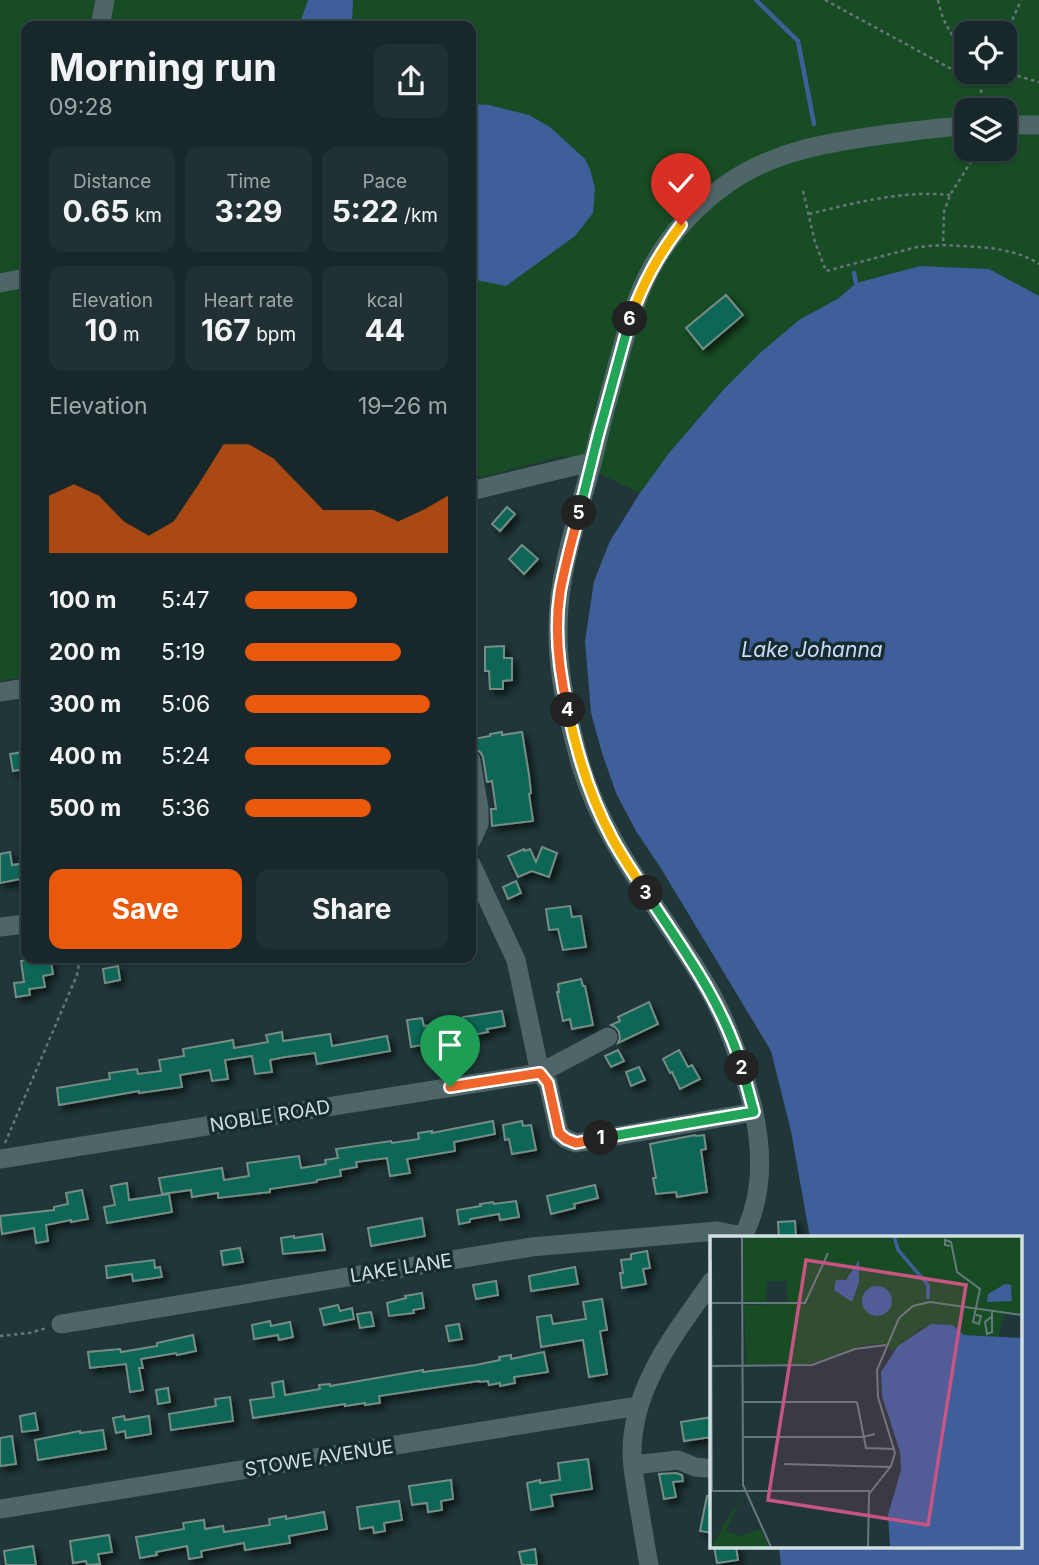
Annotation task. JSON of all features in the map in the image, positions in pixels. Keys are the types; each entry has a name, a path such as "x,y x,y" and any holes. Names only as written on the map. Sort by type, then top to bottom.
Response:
{"street":[{"path":"101,21 105,0"},
{"path":"1017,125 1039,125"},
{"path":"742,1236 753,1210 761,1167 754,1112 737,1051 703,979 612,839 595,804 576,748 561,674 558,629 560,593 627,328 646,279 662,250 681,225 725,185 777,157 841,140 954,127"},
{"path":"0,283 21,280"},
{"path":"476,490 591,462"},
{"path":"0,692 21,689"},
{"path":"476,787 480,808 476,830"},
{"path":"476,875 516,960 540,1073 548,1083 559,1133 566,1139 576,1143 754,1112"},
{"path":"0,928 21,924"},
{"name":"NOBLE ROAD","path":"3,1151 540,1073 608,1037"},
{"name":"LAKE LANE","path":"61,1324 531,1247 717,1231 738,1236"},
{"path":"649,1565 633,1465 638,1406 663,1351 710,1284"},
{"name":"STOWE AVENUE","path":"0,1509 638,1406"},
{"path":"633,1465 678,1460 706,1468"}],"path":[{"path":"825,0 981,85 982,98"},
{"path":"938,0 942,16 954,39"},
{"path":"1012,21 1021,0"},
{"path":"1017,76 1039,82"},
{"path":"943,245 944,212 950,195 971,161"},
{"path":"803,191 815,242 826,271 916,247 943,245 1002,250 1039,264"},
{"path":"808,214 893,196 932,193 950,195"},
{"path":"3,1151 77,975 79,963"},
{"path":"0,1336 29,1333 61,1324"}],"green space":[{"path":"0,0 1039,0 1039,296 989,269 920,266 856,283 839,298 799,320 761,352 690,428 640,493 563,456 476,479 476,21 21,21 21,678 0,681"}],"water":[{"path":"308,0 353,0 352,21 301,21"},
{"path":"476,104 529,115 550,127 585,159 595,188 593,213 575,236 506,286 476,280"},
{"name":"Lake Johanna","path":"920,266 989,269 1039,296 1039,1565 781,1565 779,1548 1021,1548 1021,1236 810,1236 791,1131 771,1051 636,831 616,793 591,713 585,641 594,581 610,541 669,453 724,389 761,352 799,320 839,298 856,283"}],"building":[{"path":"726,295 743,315 703,349 686,328"},
{"path":"507,507 515,514 500,531 492,524"},
{"path":"522,545 538,559 524,574 509,559"},
{"path":"504,646 504,658 512,658 512,680 503,681 503,689 490,689 489,671 485,671 485,647"},
{"path":"522,732 533,821 492,826 491,809 496,809 492,781 487,782 483,757 476,749 476,739 490,734"},
{"path":"21,752 21,770 13,771 10,754"},
{"path":"542,847 557,853 549,877 532,871 518,877 508,856 530,849 536,862"},
{"path":"10,852 12,865 21,864 21,879 0,883 0,854"},
{"path":"516,881 521,893 508,899 503,887"},
{"path":"570,906 572,917 581,916 586,947 563,950 558,929 549,930 546,909"},
{"path":"21,963 51,963 53,974 43,976 45,987 29,989 30,995 16,997 14,983 24,982"},
{"path":"118,966 120,980 105,983 103,969"},
{"path":"581,979 585,986 593,1025 572,1029 570,1019 563,1021 558,984"},
{"path":"649,1002 658,1024 618,1043 619,1032 611,1025 620,1021 618,1017"},
{"path":"502,1011 505,1026 487,1029 488,1032 411,1047 407,1020 422,1018 424,1026"},
{"path":"282,1032 283,1041 330,1034 332,1046 387,1036 390,1051 317,1064 315,1053 285,1057 270,1060 272,1072 255,1074 252,1056 225,1060 228,1079 212,1081 210,1070 180,1075 182,1087 139,1091 59,1105 57,1088 110,1079 109,1073 137,1069 138,1074 161,1071 159,1060 184,1056 183,1049 233,1040 234,1048 268,1042 266,1035"},
{"path":"618,1050 624,1061 611,1067 605,1056"},
{"path":"679,1050 688,1067 692,1065 700,1079 680,1089 663,1059"},
{"path":"639,1067 645,1080 631,1086 626,1072"},
{"path":"493,1121 495,1134 454,1142 455,1151 407,1159 410,1173 390,1176 387,1158 356,1162 357,1167 340,1170 341,1176 270,1189 270,1192 218,1198 218,1193 192,1197 191,1190 162,1194 159,1178 222,1168 224,1180 249,1176 247,1163 299,1156 301,1168 326,1164 325,1160 338,1158 336,1149 419,1139 418,1133 432,1133"},
{"path":"522,1121 523,1126 531,1125 536,1150 512,1154 509,1139 505,1140 503,1125"},
{"path":"704,1135 706,1149 701,1150 707,1192 677,1197 676,1192 656,1194 650,1144"},
{"path":"127,1183 129,1200 169,1194 172,1212 107,1223 104,1207 115,1205 111,1186"},
{"path":"595,1185 598,1198 551,1214 547,1196"},
{"path":"82,1190 88,1219 46,1225 48,1241 36,1243 34,1228 2,1234 0,1216 54,1210 54,1207 68,1204 66,1193"},
{"path":"516,1201 519,1217 500,1220 499,1214 470,1219 470,1222 459,1224 457,1210 493,1202"},
{"path":"422,1218 425,1236 371,1246 368,1228"},
{"path":"795,1221 796,1236 779,1236 778,1222"},
{"path":"322,1234 325,1250 283,1254 281,1238"},
{"path":"240,1248 243,1262 223,1265 221,1251"},
{"path":"647,1251 650,1268 643,1269 646,1284 622,1288 621,1260 631,1259 631,1254"},
{"path":"154,1260 155,1268 160,1267 162,1277 133,1281 132,1274 107,1278 106,1266"},
{"path":"575,1267 578,1284 531,1291 529,1276"},
{"path":"496,1281 498,1295 476,1299 473,1285"},
{"path":"422,1293 424,1308 413,1310 414,1313 389,1316 387,1303"},
{"path":"602,1299 607,1330 600,1331 607,1374 589,1377 583,1340 541,1347 537,1317 551,1315 553,1324 586,1319 583,1302"},
{"path":"338,1305 340,1311 352,1308 354,1319 324,1325 320,1309"},
{"path":"371,1312 374,1326 360,1328 357,1314"},
{"path":"270,1321 271,1326 290,1322 293,1337 279,1340 278,1335 254,1339 252,1325"},
{"path":"459,1324 462,1339 449,1341 446,1326"},
{"path":"193,1335 196,1351 141,1359 143,1368 139,1368 143,1390 130,1392 126,1364 90,1368 88,1352 120,1349 121,1352 157,1346 157,1343"},
{"path":"544,1352 548,1372 514,1377 515,1383 500,1386 500,1383 489,1385 488,1381 479,1381 379,1396 380,1403 345,1404 253,1418 250,1400 274,1397 272,1383 283,1381 285,1395 320,1389 319,1385 330,1386 423,1370 476,1365 500,1360 499,1357 511,1355 511,1359"},
{"path":"168,1388 170,1402 158,1404 156,1390"},
{"path":"230,1397 233,1421 171,1430 169,1414 216,1406 215,1399"},
{"path":"35,1413 38,1430 22,1432 20,1416"},
{"path":"124,1416 125,1420 149,1416 151,1434 126,1438 125,1431 116,1433 113,1418"},
{"path":"710,1417 710,1437 684,1441 681,1422"},
{"path":"103,1430 106,1449 38,1460 35,1440 80,1431"},
{"path":"12,1436 16,1464 0,1466 0,1438"},
{"path":"588,1459 592,1489 551,1495 553,1506 531,1510 527,1483 560,1480 558,1463"},
{"path":"659,1474 682,1475 683,1481 673,1482 676,1497 664,1499"},
{"path":"451,1480 453,1499 441,1501 442,1510 428,1512 427,1503 412,1505 409,1486"},
{"path":"707,1496 710,1497 710,1533 700,1531"},
{"path":"399,1501 402,1520 384,1523 385,1531 374,1533 373,1527 360,1529 357,1507"},
{"path":"324,1512 327,1529 289,1536 290,1543 245,1550 244,1543 201,1551 202,1557 189,1559 187,1546 140,1558 136,1537 184,1529 183,1523 204,1520 205,1529 223,1526 224,1532 270,1525 269,1519 286,1516 286,1519"},
{"path":"109,1535 112,1552 98,1554 100,1564 87,1565 86,1561 73,1563 70,1541"},
{"path":"33,1546 36,1565 6,1565 4,1551"},
{"path":"714,1548 736,1548 738,1560 717,1563"},
{"path":"535,1549 537,1565 522,1565 519,1552"}],"waterway":[{"path":"756,0 798,41 814,124"},
{"path":"854,273 856,283"}],"route":[{"path":"450,1087 540,1073 548,1083 559,1133 576,1143 754,1112 737,1051 722,1015 703,979 612,839 595,804 576,748 559,663 560,593 627,328 651,268 681,225"}]}
